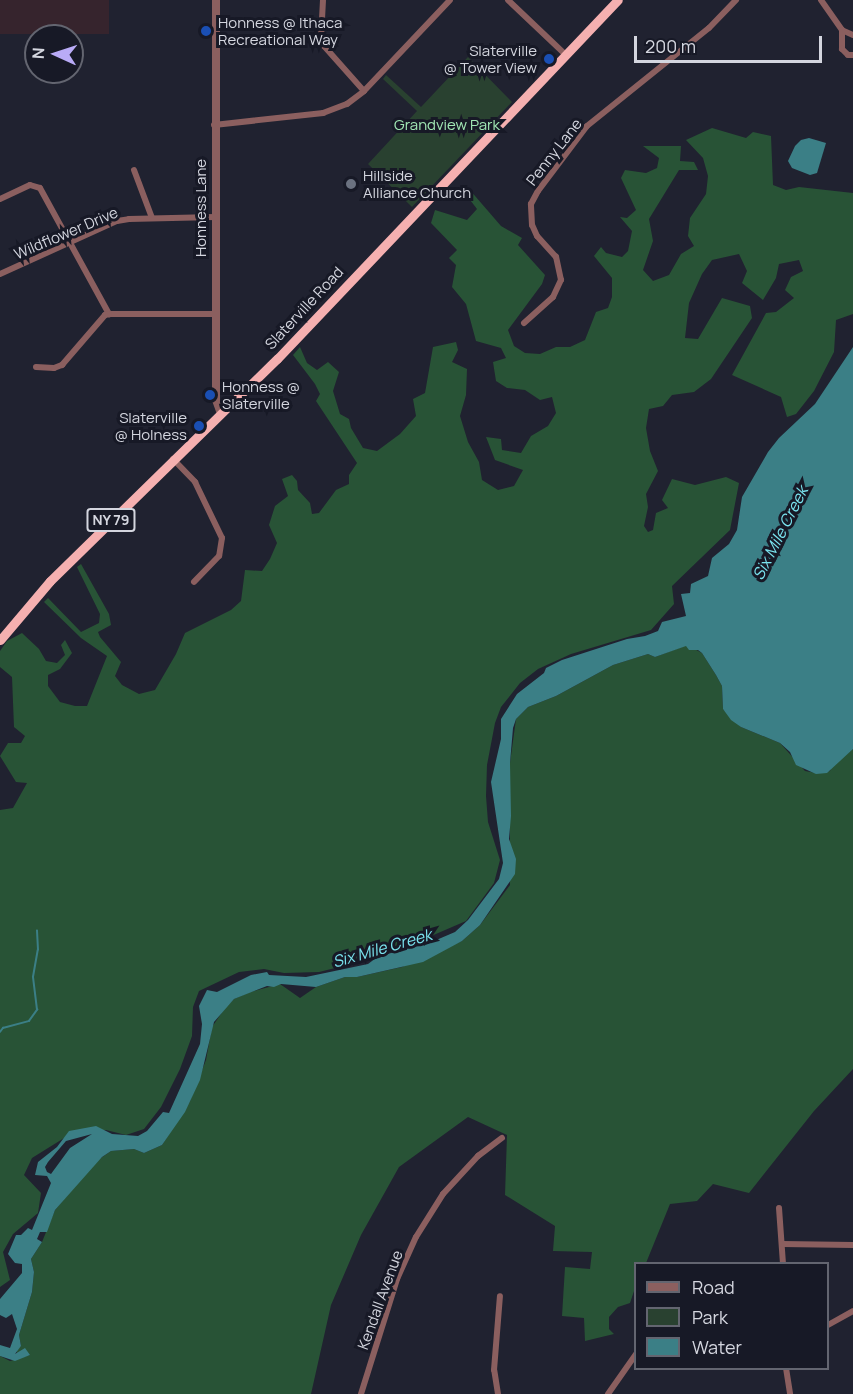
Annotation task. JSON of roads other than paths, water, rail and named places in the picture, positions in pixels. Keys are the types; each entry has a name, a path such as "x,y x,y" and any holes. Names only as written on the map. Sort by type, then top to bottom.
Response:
{"highway":[{"name":"Slaterville Road","path":"0,640 50,581 277,359 618,0"}],"street":[{"name":"Honness Lane","path":"216,0 214,125 216,400 221,414"},
{"path":"323,0 321,35 324,46 364,91"},
{"path":"214,125 323,113 340,108 364,91 450,0"},
{"path":"508,0 566,55"},
{"name":"Penny Lane","path":"524,323 553,297 561,280 556,257 537,236 532,225 531,204 538,191 588,126 703,33 736,0"},
{"path":"821,0 842,30 853,35"},
{"path":"842,30 842,49 848,55 853,56"},
{"path":"134,170 152,219"},
{"path":"0,199 30,185 37,185 110,314"},
{"name":"Wildflower Drive","path":"0,274 117,221 215,218"},
{"path":"36,367 54,368 63,365 105,315 216,314"},
{"path":"173,459 195,482 222,538 219,556 194,582"},
{"name":"Kendall Avenue","path":"361,1394 397,1279 416,1237 443,1194 478,1156 502,1138"},
{"path":"780,1209 783,1262"},
{"path":"782,1244 853,1245"},
{"path":"498,1394 494,1370 500,1296"},
{"path":"829,1323 853,1311"},
{"path":"608,1394 634,1357"},
{"path":"786,1370 790,1394"}],"water":[{"path":"809,138 826,143 817,173 810,175 792,168 788,161 795,146 801,140"},
{"name":"Six Mile Creek","path":"853,347 853,749 827,773 816,774 796,765 790,752 780,743 741,727 731,720 723,709 722,686 716,675 702,653 698,650 689,650 686,646 655,657 648,654 613,665 556,696 528,707 516,719 513,728 510,763 509,839 516,859 515,874 480,925 462,941 423,962 357,977 345,977 316,987 281,984 274,987 267,986 234,999 214,1022 200,1080 185,1112 162,1145 144,1153 134,1149 111,1151 102,1157 55,1210 47,1232 40,1232 37,1239 42,1242 31,1259 34,1272 32,1292 19,1335 21,1346 15,1354 25,1348 30,1355 15,1361 0,1356 0,1345 10,1348 17,1329 12,1314 6,1318 0,1315 0,1299 22,1273 22,1264 15,1263 8,1254 16,1235 21,1235 28,1228 32,1230 51,1183 47,1176 35,1175 38,1162 57,1147 69,1131 96,1126 112,1134 138,1136 147,1131 163,1112 169,1113 200,1044 202,1024 199,1006 207,990 217,992 251,975 267,972 269,975 306,977 368,964 376,958 427,944 455,932 468,920 499,879 503,863 491,782 501,739 501,719 517,694 544,673 546,668 562,660 627,639 645,636 658,631 662,622 686,616 681,594 690,593 691,584 708,576 712,558 729,544 737,530 742,497 768,452 779,438 815,404","holes":["92,1134 70,1148 51,1174 47,1172 45,1167 48,1162 66,1141"]}],"waterway":[{"path":"0,1032 3,1028 29,1021 37,1010 33,977 38,950 37,931"}],"place":[{"name":"Honness @ Ithaca Recreational Way","path":"206,31"},
{"name":"Slaterville @ Tower View","path":"549,59"},
{"name":"Hillside Alliance Church","path":"351,184"},
{"name":"Honness @ Slaterville","path":"210,395"},
{"name":"Slaterville @ Holness","path":"199,426"}],"park label":[{"name":"Grandview Park","path":"447,125"}]}
